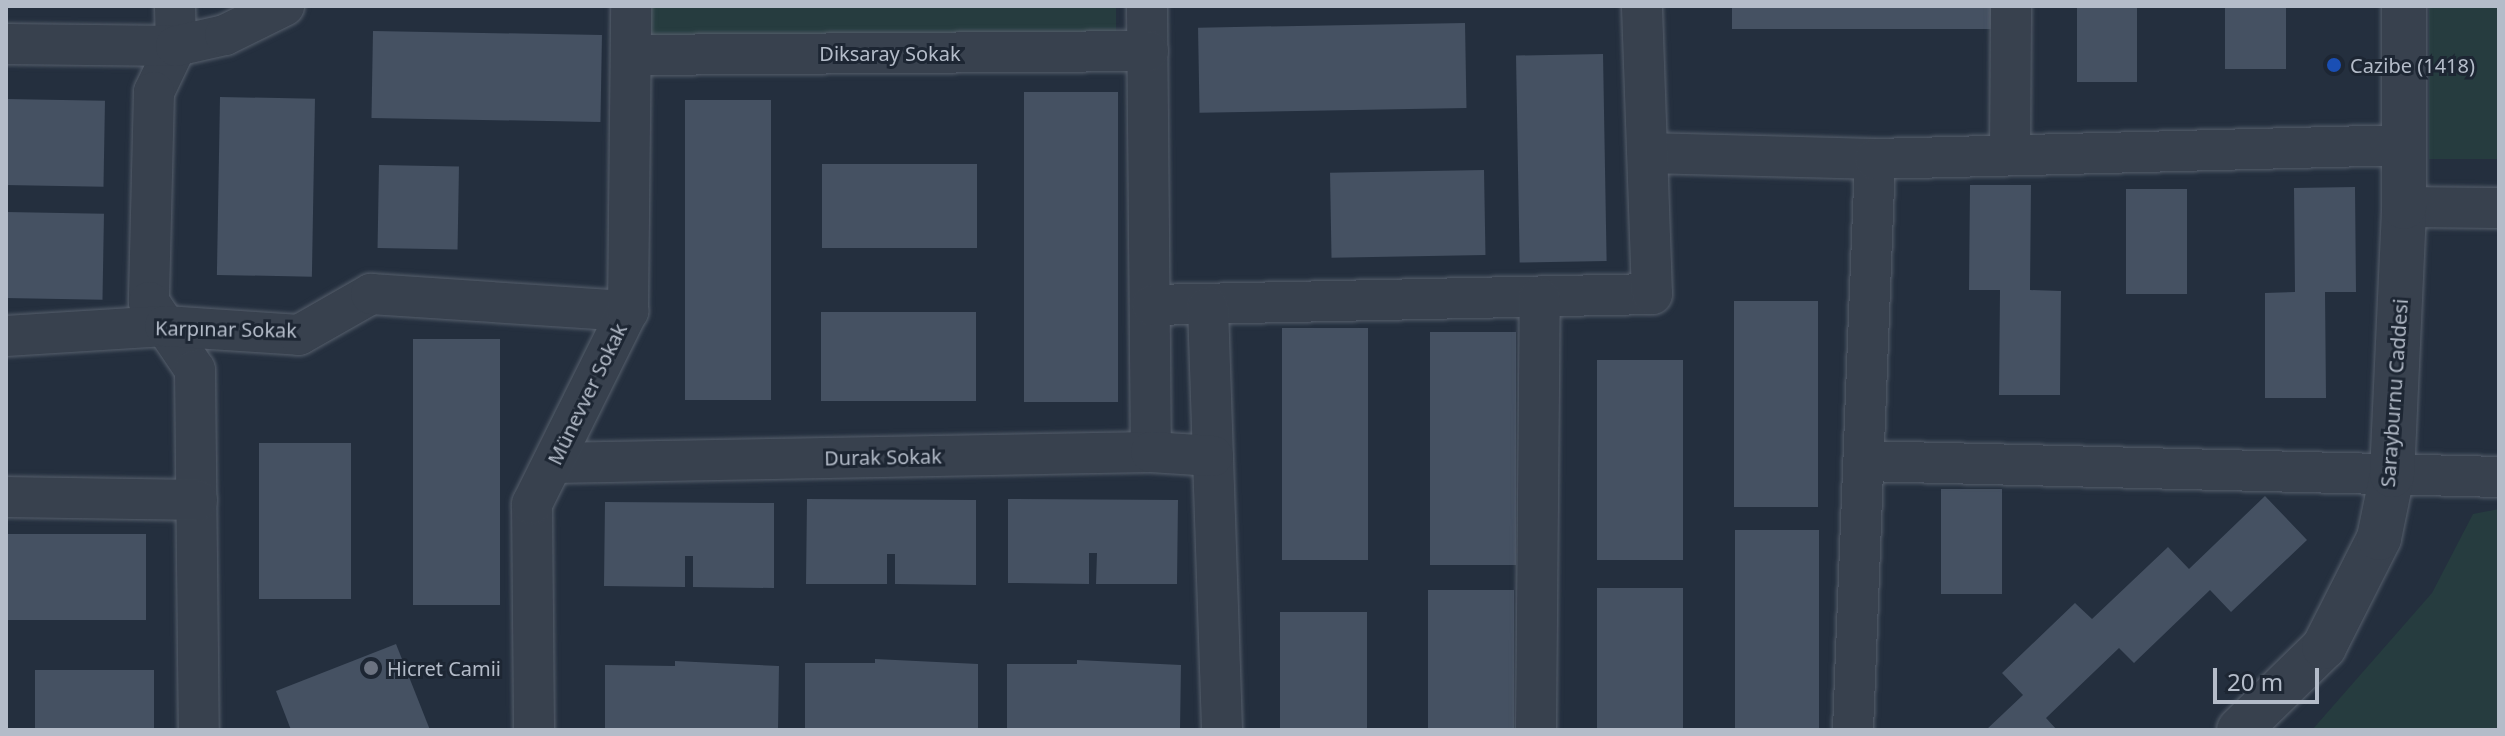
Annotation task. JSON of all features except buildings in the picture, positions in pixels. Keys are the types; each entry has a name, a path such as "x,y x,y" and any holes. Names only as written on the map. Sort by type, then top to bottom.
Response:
{"street":[{"path":"175,6 176,46 154,92 149,302 195,370 199,730"},
{"path":"6,44 176,46 225,35 284,6"},
{"name":"Münevver Sokak","path":"534,730 532,504 628,311 631,6"},
{"path":"1147,6 1151,452"},
{"path":"1152,305 1208,307 1652,294 1642,6"},
{"path":"2010,155 2011,6"},
{"name":"Sarayburnu Caddesi","path":"2239,730 2324,647 2379,538 2392,475 2404,207 2404,6"},
{"name":"Diksaray Sokak","path":"632,55 1148,51"},
{"path":"1648,153 1875,159 2405,145"},
{"path":"1853,730 1875,159"},
{"path":"2404,207 2499,208"},
{"name":"Karpınar Sokak","path":"6,336 165,326 299,335 371,294 628,311"},
{"path":"1536,730 1540,298"},
{"path":"1208,307 1222,730"},
{"name":"Durak Sokak","path":"553,463 1151,452 1213,456"},
{"path":"1864,461 2499,477"},
{"path":"6,497 197,500"}],"green space":[{"path":"650,6 1116,6 1116,36 650,36"},
{"path":"2429,6 2497,6 2497,159 2429,159"},
{"path":"2499,509 2499,730 2312,730 2432,593 2473,514"}],"place":[{"name":"Cazibe (1418)","path":"2334,65"},
{"name":"Hicret Camii","path":"371,668"}]}
